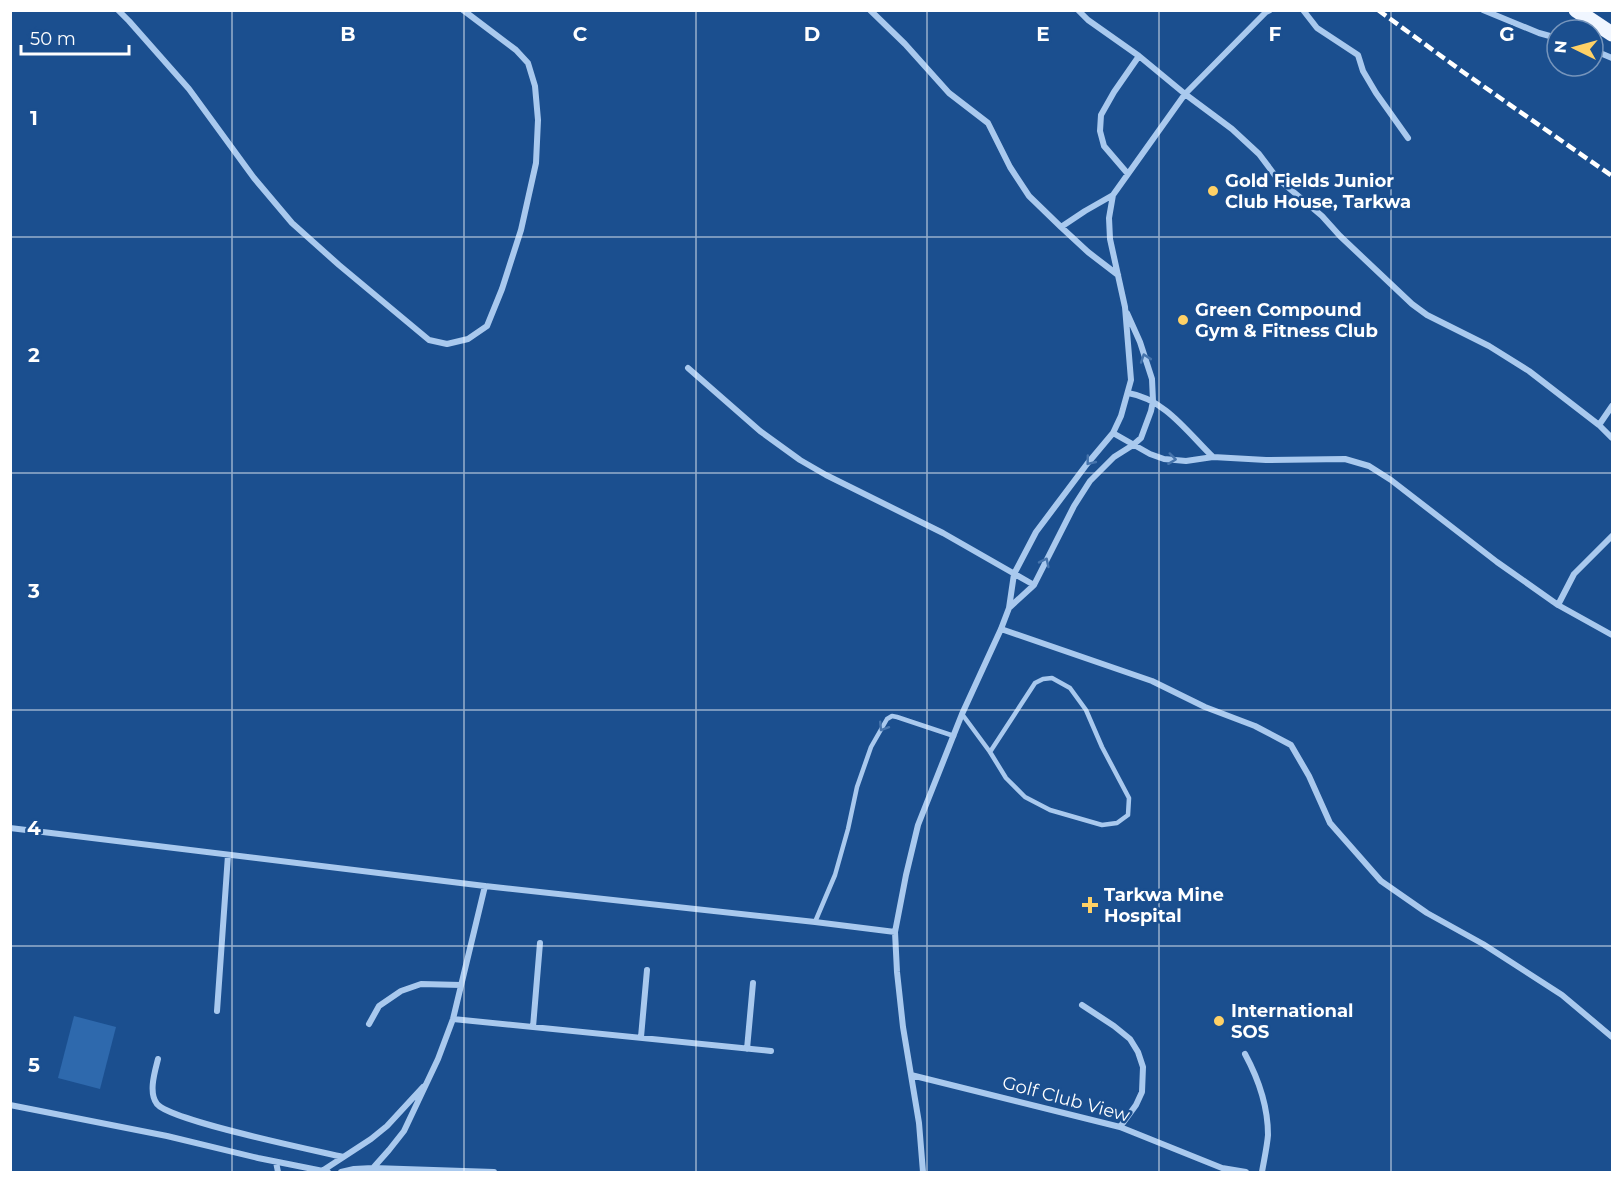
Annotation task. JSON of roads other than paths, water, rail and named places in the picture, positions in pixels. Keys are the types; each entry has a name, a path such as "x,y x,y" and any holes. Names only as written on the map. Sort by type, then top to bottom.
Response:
{"main road":[{"path":"1576,10 1612,34"}],"street":[{"path":"118,10 189,89 254,178 292,223 429,340 447,344 468,339 487,326 521,230 536,163 538,120 535,86 528,63 516,50 463,10"},
{"path":"870,10 905,44 949,93 988,123 1010,166 1029,196 1088,252 1119,275"},
{"path":"1078,10 1232,129 1259,154 1277,178 1322,216 1412,304 1427,315 1489,346 1529,371 1599,425 1612,438"},
{"path":"1061,227 1113,195 1185,94 1270,10"},
{"path":"1302,10 1317,28 1358,54 1363,71 1376,93 1408,138"},
{"path":"1484,10 1545,35"},
{"path":"1128,174 1104,146 1100,131 1101,115 1139,56"},
{"path":"923,1173 897,972 895,932 906,875 918,825 962,714 1009,608 1014,574 1036,532 1113,433 1122,416 1131,380 1125,307 1110,239 1109,218 1113,195"},
{"path":"1009,608 1034,585 1074,506 1090,481 1114,457 1141,438 1153,401 1152,379 1125,307"},
{"path":"687,368 760,431 800,460 943,533 1034,585"},
{"path":"1128,393 1153,401 1178,421 1213,457"},
{"path":"1599,425 1612,406"},
{"path":"1113,433 1150,454 1164,459 1186,460 1213,457 1266,460 1345,459 1369,466 1558,605 1612,635"},
{"path":"1061,500 1074,506"},
{"path":"1558,605 1574,574 1612,536"},
{"path":"1001,629 1152,681 1205,707 1256,726 1291,746 1309,776 1330,823 1381,881 1426,913 1483,944 1562,995 1612,1036"},
{"path":"10,828 485,886 895,932"},
{"path":"217,1011 228,855"},
{"path":"373,1168 404,1131 438,1059 453,1019 485,886"},
{"path":"532,1028 540,943"},
{"path":"641,1037 647,970"},
{"path":"747,1049 753,983"},
{"path":"369,1024 379,1006 401,991 422,984 461,985"},
{"path":"1082,1005 1130,1039 1143,1067 1142,1092 1136,1105 1120,1127"},
{"path":"453,1019 771,1051"},
{"path":"1245,1054 1253,1070 1265,1109 1268,1135 1262,1173"},
{"path":"158,1059 153,1093 155,1100 164,1110 207,1125 343,1158"},
{"name":"Golf Club View","path":"911,1075 1120,1127 1222,1168 1246,1173"},
{"path":"10,1105 325,1172 387,1126 426,1085"},
{"path":"276,1162 278,1173"},
{"path":"341,1173 373,1168 494,1173"}],"lane":[{"path":"962,714 990,752 1005,778 1025,797 1050,810 1102,825 1117,823 1128,815 1129,798 1102,747 1086,710 1070,688 1052,678 1035,683 990,752"},
{"path":"815,922 835,874 860,777 871,747 887,719 892,716 897,717 954,736"}],"railway":[{"path":"1378,10 1612,176"}],"place":[{"name":"Gold Fields Junior Club House, Tarkwa","path":"1213,191"},
{"name":"Green Compound Gym & Fitness Club","path":"1183,320"},
{"name":"Tarkwa Mine Hospital","path":"1090,905"},
{"name":"International SOS","path":"1219,1021"}]}
